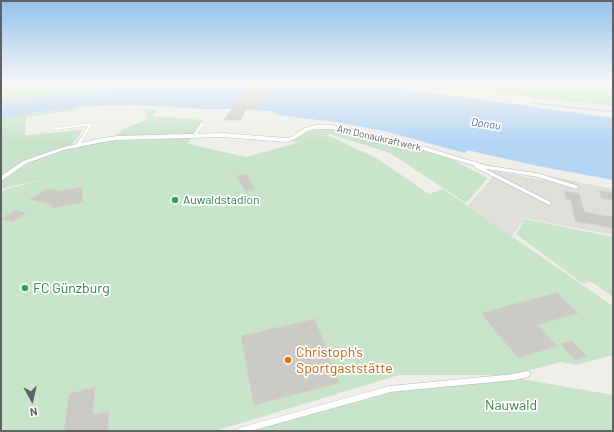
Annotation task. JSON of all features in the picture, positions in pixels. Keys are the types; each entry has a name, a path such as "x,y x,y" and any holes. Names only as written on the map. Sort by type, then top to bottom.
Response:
{"street":[{"name":"Am Donaukraftwerk","path":"1,179 25,162 62,149 117,138 222,135 286,140 293,138 307,129 316,127 331,127 402,142 469,162"}],"lane":[{"path":"55,129 91,124 77,146"},
{"path":"194,136 202,124"},
{"name":"Am Donaukraftwerk","path":"469,162 485,167 537,175 576,187"},
{"name":"Am Donaukraftwerk","path":"469,162 549,203"},
{"path":"240,431 390,388 514,377 527,374"}],"shaded area":[{"path":"494,171 543,180 549,176 613,189 613,235 525,218 512,236 468,206 491,179"}],"green space":[{"path":"595,104 613,104 613,106"},
{"path":"78,108 76,110 26,117 25,135 83,130 71,146 114,140 191,138 188,144 246,157 297,143 291,140 304,132 325,128 401,144 449,158 488,178 466,203 390,153 330,134 332,132 327,135 378,159 429,194 443,189 613,306 613,355 576,365 561,362 511,375 399,375 215,431 1,431 1,193 7,189 50,178 1,189 1,119 44,111"},
{"path":"142,109 157,110 153,116 203,120 195,133 191,135 114,137 123,129 142,122 148,118 147,114"},
{"path":"525,219 613,237 613,297 592,282 582,283 516,234"},
{"name":"Nauwald","path":"511,377 613,395 613,431 248,431 392,390"}],"water":[{"path":"1,104 235,104 232,109 203,109 137,105 93,106 43,111 1,119"},
{"name":"Donau","path":"259,104 513,104 613,118 613,180 538,166 467,150 465,153 384,131 336,122 277,115 276,113 270,111 256,110"}],"building":[{"path":"235,104 260,104 256,110 246,109 240,120 224,120"},
{"path":"246,174 255,189 245,191 237,176"},
{"path":"82,187 83,202 53,208 53,205 30,199 47,189 61,191"},
{"path":"564,191 579,194 584,212 613,217 613,228 575,221 571,200 566,199"},
{"path":"599,191 613,193 613,200 602,198"},
{"path":"15,210 26,213 12,222 1,219"},
{"path":"557,293 578,313 537,325 557,346 518,358 481,313"},
{"name":"Christoph's Sportgaststätte","path":"315,319 339,383 254,405 241,336"},
{"path":"572,341 587,356 575,360 560,344"},
{"path":"95,387 93,415 109,411 108,431 64,431 69,394"}],"waterway":[{"path":"542,104 613,112"}],"railway":[{"path":"580,104 613,108"}],"place":[{"name":"Auwaldstadion","path":"175,200"},
{"name":"FC Günzburg","path":"25,288"},
{"name":"Christoph's Sportgaststätte","path":"288,360"}]}
